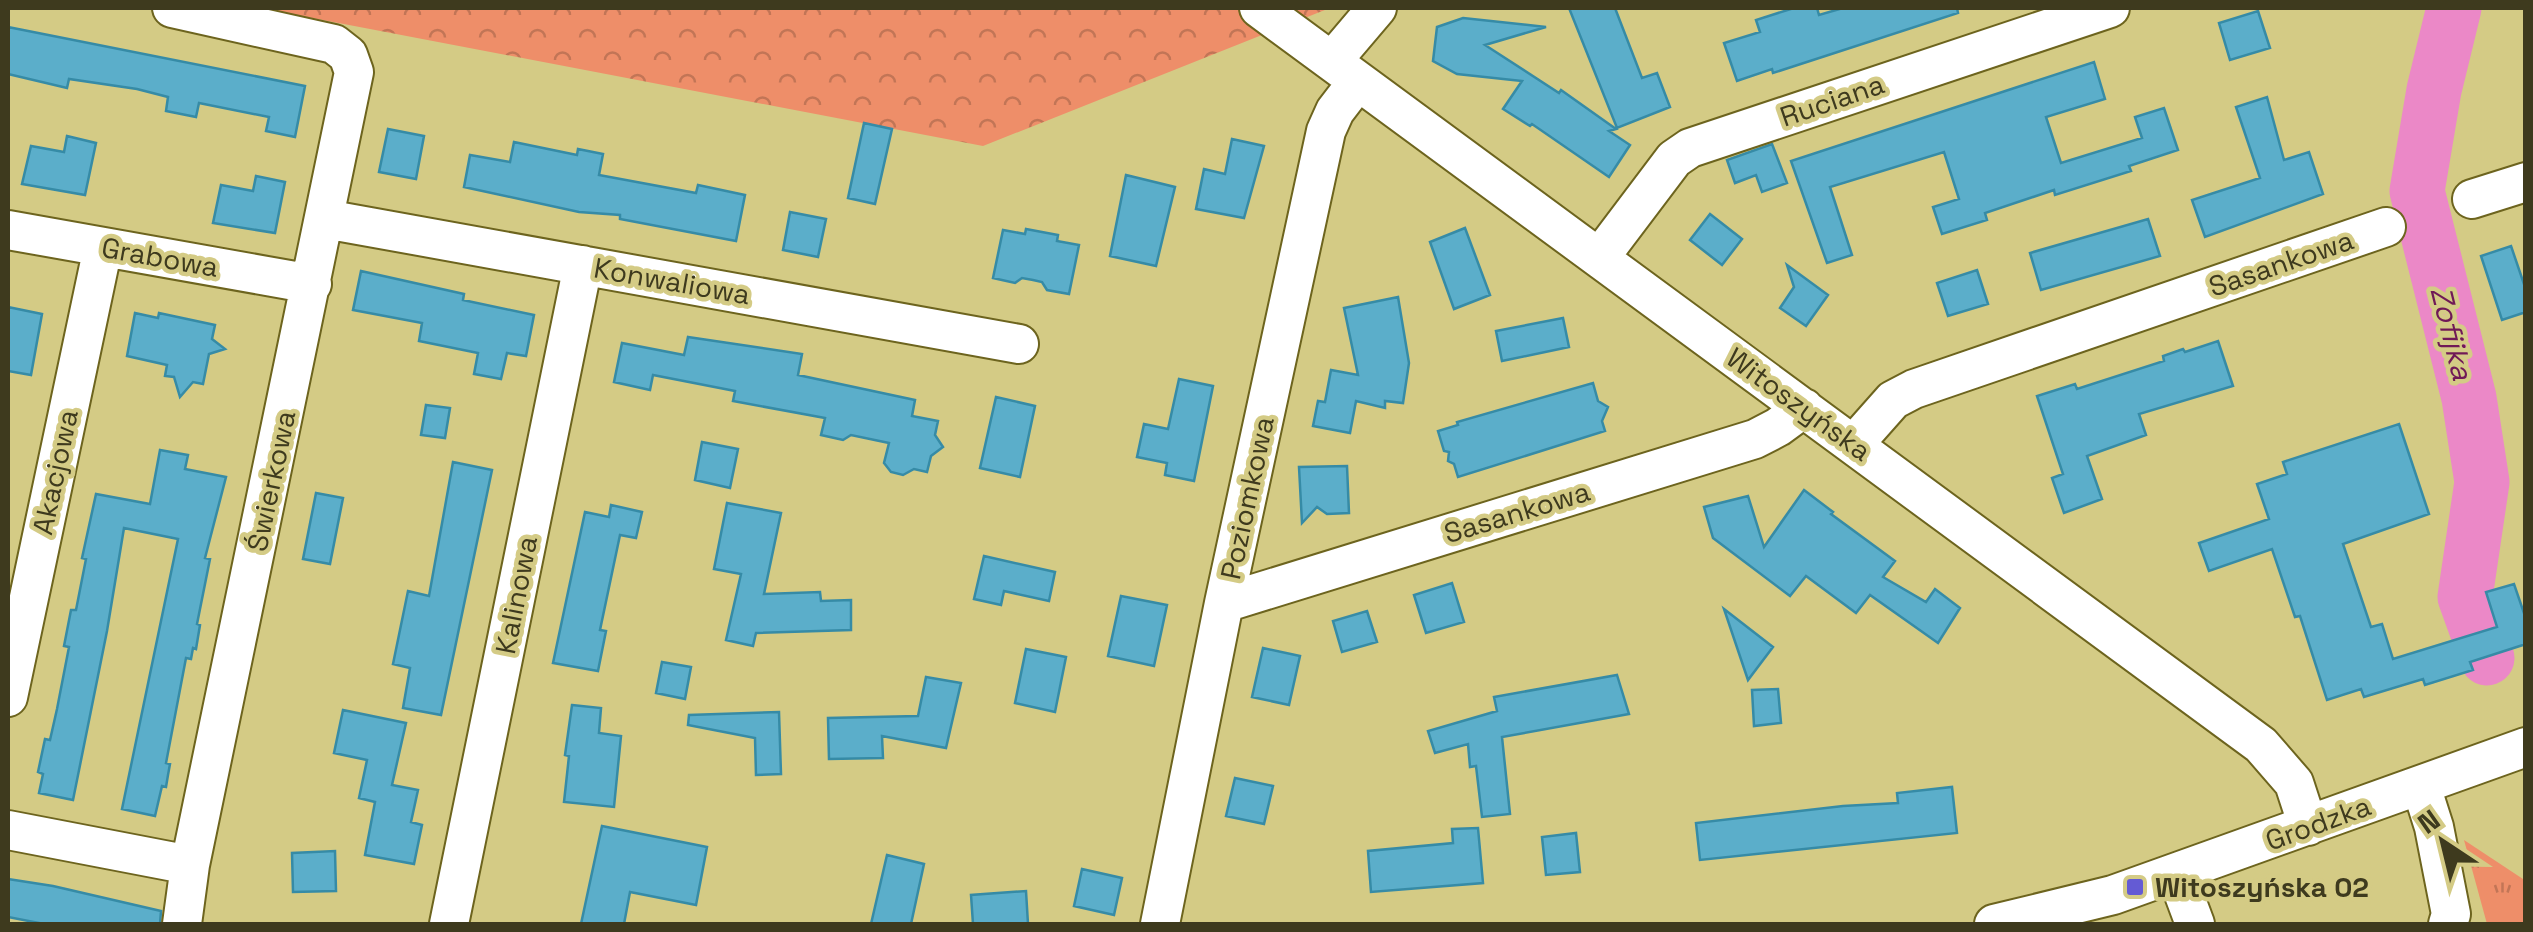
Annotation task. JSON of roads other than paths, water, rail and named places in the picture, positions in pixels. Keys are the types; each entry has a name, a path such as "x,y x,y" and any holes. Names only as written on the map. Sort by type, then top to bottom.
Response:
{"street":[{"name":"Świerkowa","path":"172,8 334,44 348,55 354,72 190,866 182,924"},
{"name":"Witoszyńska","path":"1259,8 2262,745 2294,783 2308,826"},
{"name":"Poziomkowa","path":"1160,924 1224,603 1326,131 1345,71 1376,8"},
{"name":"Ruciana","path":"1600,258 1674,160 1690,148 2110,8"},
{"path":"2472,199 2526,182"},
{"name":"Konwaliowa","path":"325,219 1019,344"},
{"name":"Sasankowa","path":"1854,444 1885,408 1914,389 2386,226"},
{"name":"Grabowa","path":"8,230 312,284"},
{"name":"Akacjowa","path":"8,698 103,248"},
{"name":"Kalinowa","path":"449,924 583,266"},
{"name":"Sasankowa","path":"1224,603 1754,439 1804,408"},
{"name":"Grodzka","path":"1994,924 2114,895 2526,747"},
{"path":"2421,786 2434,827 2450,914 2448,924"},
{"path":"8,830 190,866"},
{"path":"2176,874 2195,924"}],"waterway":[{"name":"Zofijka","path":"2454,8 2434,90 2417,191 2469,398 2482,482 2465,597 2487,658"}],"place":[{"name":"Witoszyńska 02","path":"2135,887"}]}
